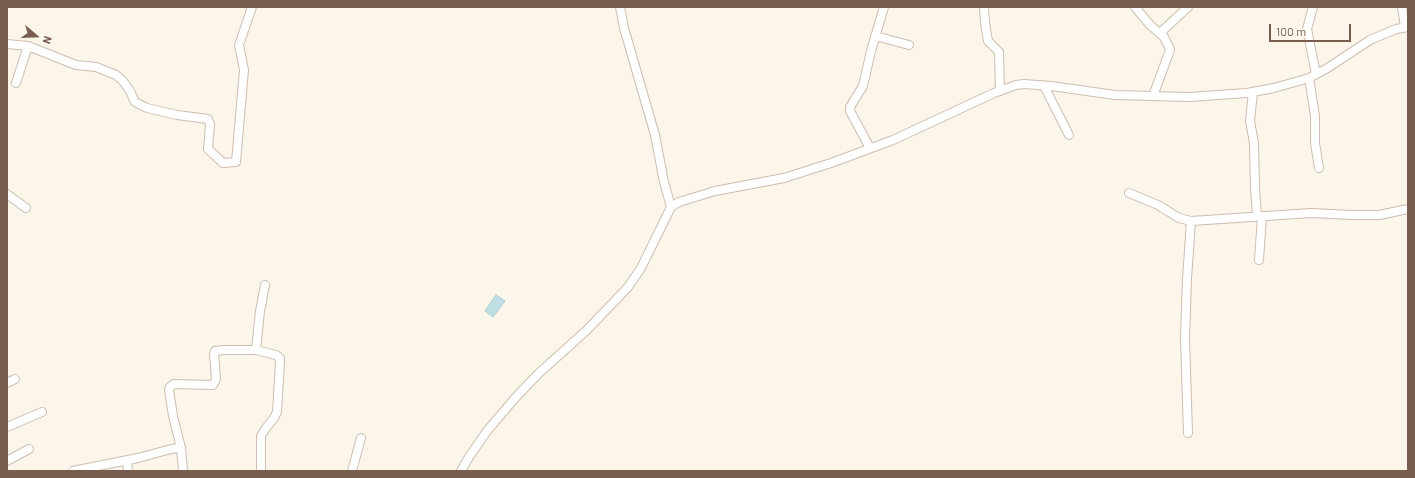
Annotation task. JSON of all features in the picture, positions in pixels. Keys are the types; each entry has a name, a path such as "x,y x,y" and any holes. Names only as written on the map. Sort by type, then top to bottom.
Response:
{"street":[{"path":"7,44 28,46 76,65 96,67 116,75 123,81 135,102 147,108 208,119 210,124 208,149 223,163 236,162 244,70 240,45 252,7"},
{"path":"620,7 624,28 655,135 664,182 671,207"},
{"path":"870,148 850,111 850,108 863,86 875,36 884,7"},
{"path":"984,7 988,41 998,52 1000,91"},
{"path":"1135,7 1150,25 1160,33 1168,43 1170,50 1153,96"},
{"path":"1160,33 1188,7"},
{"path":"1313,7 1307,29 1313,76 1315,143 1319,168"},
{"path":"461,471 487,431 516,397 538,374 588,329 628,288 641,268 671,207 689,198 715,191 770,181 807,171 893,140 1000,91 1024,84 1115,95 1189,97 1254,92 1274,88 1313,76 1370,40 1407,27 1402,7"},
{"path":"875,36 909,45"},
{"path":"16,83 28,46"},
{"path":"1044,86 1069,135"},
{"path":"1254,92 1250,121 1254,143 1255,188 1260,216 1259,260"},
{"path":"1129,193 1158,205 1179,218 1192,221 1311,213 1378,215 1408,209"},
{"path":"7,194 26,208"},
{"path":"1188,433 1186,338 1187,279 1192,221"},
{"path":"256,350 260,312 265,285"},
{"path":"183,471 182,448 169,390 171,385 213,385 216,379 215,351 256,350 276,355 280,358 277,412 261,436 262,471"},
{"path":"7,383 15,379"},
{"path":"7,427 42,412"},
{"path":"352,471 361,438"},
{"path":"73,471 171,449 182,448"},
{"path":"7,461 28,449"},
{"path":"127,460 128,471"}],"water":[{"path":"496,295 505,301 493,317 485,311"}]}
